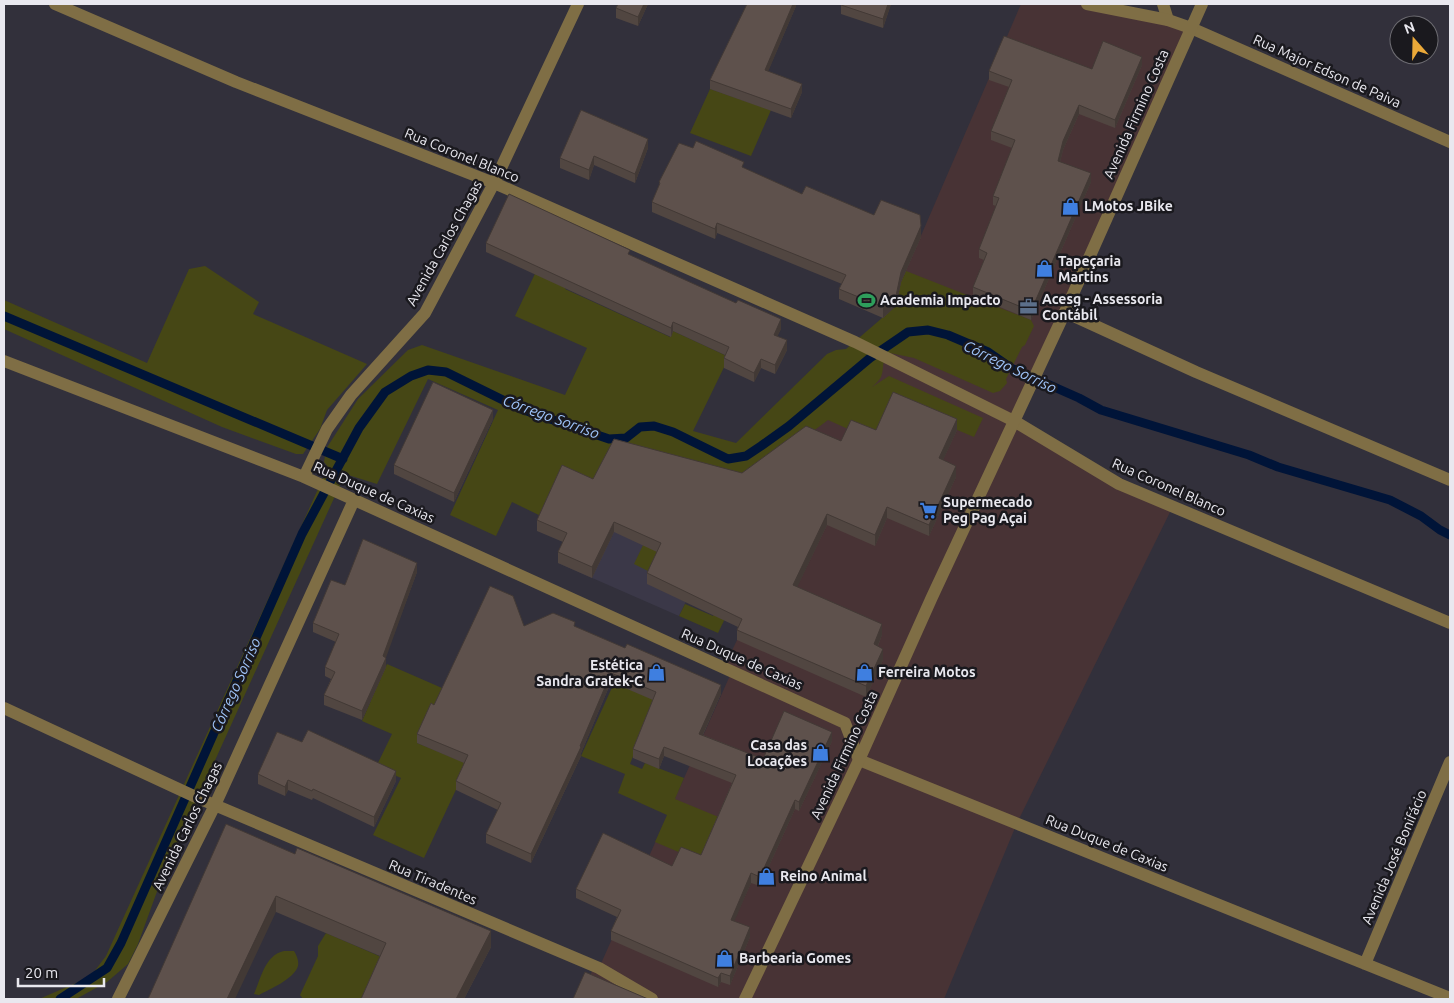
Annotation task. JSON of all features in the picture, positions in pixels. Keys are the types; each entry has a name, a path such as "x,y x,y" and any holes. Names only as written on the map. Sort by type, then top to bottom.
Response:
{"street":[{"name":"Rua Coronel Blanco","path":"55,4 236,82 494,182 854,342 885,359 1014,421 1119,484 1450,623"},
{"name":"Avenida Carlos Chagas","path":"304,477 326,429 351,395 425,313 494,182 578,4"},
{"name":"Rua Major Edson de Paiva","path":"1087,4 1168,20 1191,28 1450,142"},
{"path":"1163,4 1168,20"},
{"name":"Avenida Firmino Costa","path":"745,999 859,760 1064,312 1202,4"},
{"path":"1064,312 1196,372 1450,480"},
{"name":"Rua Duque de Caxias","path":"4,361 304,477 846,722 859,760 1450,998"},
{"name":"Avenida Carlos Chagas","path":"118,999 215,805 354,500"},
{"name":"Rua Tiradentes","path":"4,708 198,798 599,968 652,999"},
{"name":"Avenida José Bonifácio","path":"1365,964 1450,762"}],"shaded area":[{"path":"1021,4 1087,4 1191,28 1014,421 1173,506 1017,823 944,999 579,999 594,967 599,968 732,671 724,667 811,487 767,466 883,318 901,282"},
{"path":"710,89 771,110 751,156 690,133"},
{"path":"558,225 588,240 565,289 670,337 673,331 729,357 693,431 736,443 827,354 836,350 846,349 896,306 901,282 906,271 1031,320 1034,326 1006,379 1007,383 1000,391 993,393 914,358 890,353 885,360 881,377 872,387 889,376 983,418 974,437 893,403 875,441 828,420 743,484 593,491 543,517 512,502 496,536 450,515 498,410 428,379 377,484 345,474 163,875 138,944 128,964 107,982 76,999 39,999 90,977 106,956 328,467 324,462 326,449 358,399 408,350 422,345 565,395 587,348 515,316"},
{"path":"205,266 259,302 253,314 367,364 327,410 320,429 303,454 296,454 222,427 4,329 4,300 147,363 189,269"},
{"path":"607,463 743,484 679,616 558,563"},
{"path":"666,497 685,505 652,573 634,564"},
{"path":"722,597 733,602 718,633 679,616 685,604 713,616"},
{"path":"387,664 442,688 417,743 468,764 424,858 373,835 401,778 376,767 392,734 362,721"},
{"path":"614,683 655,700 630,764 642,769 645,763 684,778 675,799 721,818 702,862 655,842 667,815 618,793 625,774 581,756"},
{"path":"326,933 386,959 368,999 303,999 300,995 318,956 318,946"},
{"path":"284,951 294,951 298,962 296,971 275,987 259,995 254,994 268,962 272,957"}],"building":[{"path":"618,4 644,4 638,17 616,8"},
{"path":"747,4 793,4 765,70 802,84 791,109 710,80"},
{"path":"841,4 888,4 883,19"},
{"path":"1004,36 1092,69 1103,41 1142,57 1115,120 1079,105 1063,141 1058,161 1091,173 1031,311 973,287 987,253 979,249 999,198 993,196 1015,140 991,131 1012,80 989,71"},
{"path":"581,110 648,139 635,174 594,156 589,170 560,158"},
{"path":"696,141 744,162 742,167 802,194 806,186 874,215 881,200 920,215 921,226 901,272 896,296 883,307 839,289 846,275 717,223 715,229 652,202 659,182 679,143 693,148"},
{"path":"509,194 630,250 628,254 736,303 738,300 781,319 774,335 787,340 775,365 761,359 754,373 724,358 729,347 673,322 671,328 486,243"},
{"path":"433,382 493,410 454,493 394,465"},
{"path":"893,392 957,419 939,458 956,466 929,525 887,507 875,535 827,514 793,585 882,624 874,644 883,649 866,686 737,630 742,619 647,573 661,543 614,522 592,567 558,552 567,533 537,520 562,465 593,479 614,439 742,473 806,426 841,441 851,420 876,430"},
{"path":"363,539 417,563 383,656 386,658 362,711 324,695 335,672 325,667 339,634 313,623 331,580 345,585"},
{"path":"490,586 513,596 524,626 553,613 575,622 574,626 625,648 627,644 721,685 699,734 763,759 784,711 832,732 799,802 795,800 760,877 751,873 731,920 750,927 730,976 721,973 718,978 611,931 621,910 576,889 603,833 672,866 681,847 701,855 736,775 664,747 659,759 633,749 656,692 611,673 581,747 531,854 486,834 501,803 456,781 468,755 417,734 431,703 434,705"},
{"path":"308,730 396,771 374,817 313,789 312,791 288,780 285,787 258,774 277,732 302,742"},
{"path":"226,824 295,854 297,848 491,931 456,999 361,999 386,943 276,896 227,999 148,999"},
{"path":"585,972 648,999 573,999"}],"waterway":[{"path":"4,316 343,459"},
{"name":"Córrego Sorriso","path":"60,999 107,968 121,943 302,534 359,428 385,392 411,376 428,370 446,372 521,409 609,439 626,438 640,427 654,426 673,432 728,459 746,456 761,446 789,426 870,358 908,332 928,330 948,335 988,352 1011,368 1079,398 1101,410 1249,455 1278,467 1390,500 1421,516 1450,535"}],"place":[{"name":"LMotos JBike","path":"1070,206"},
{"name":"Tapeçaria Martins","path":"1044,269"},
{"name":"Academia Impacto","path":"866,300"},
{"name":"Acesg - Assessoria Contábil","path":"1028,307"},
{"name":"Supermecado Peg Pag Açai","path":"929,510"},
{"name":"Ferreira Motos","path":"864,672"},
{"name":"Estética Sandra Gratek-C","path":"657,673"},
{"name":"Casa das Locações","path":"821,753"},
{"name":"Reino Animal","path":"766,876"},
{"name":"Barbearia Gomes","path":"725,958"}]}
